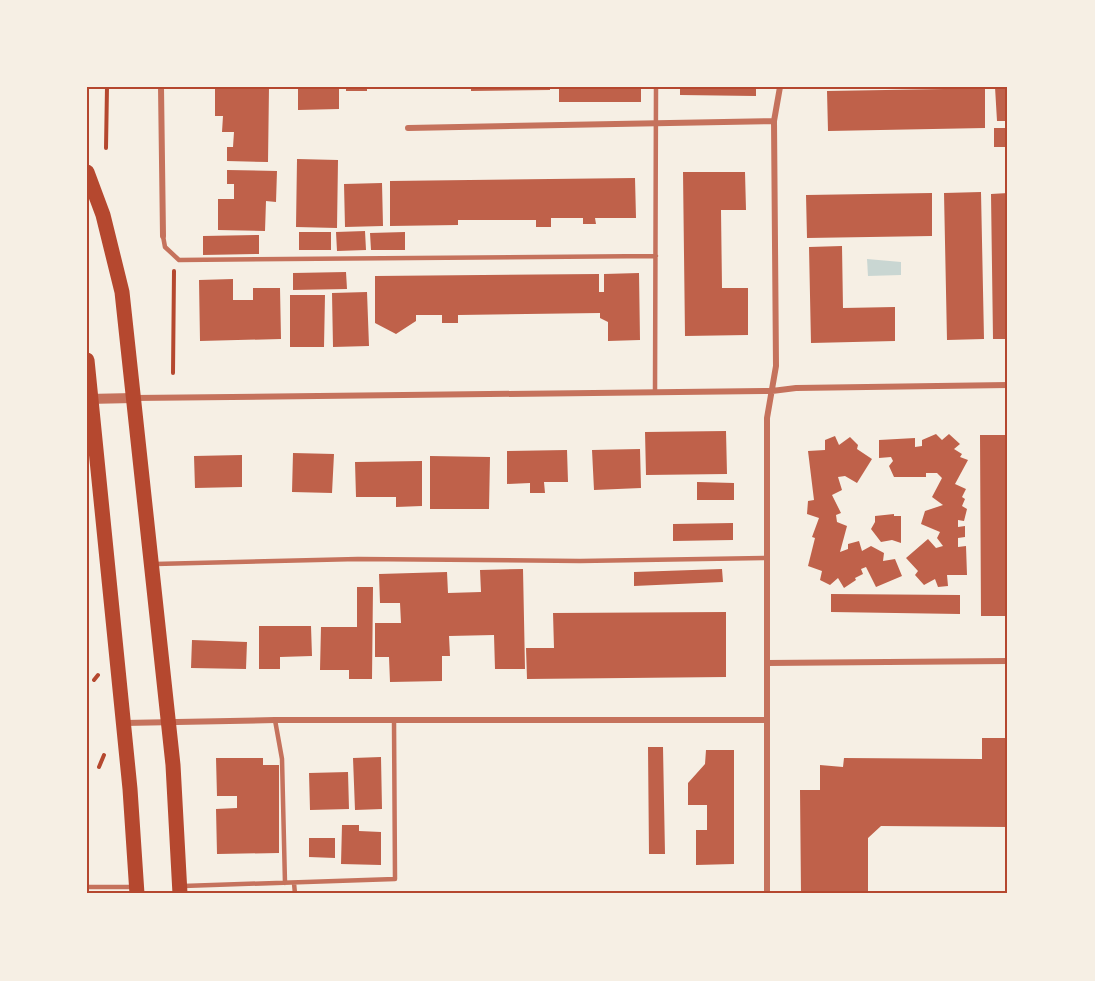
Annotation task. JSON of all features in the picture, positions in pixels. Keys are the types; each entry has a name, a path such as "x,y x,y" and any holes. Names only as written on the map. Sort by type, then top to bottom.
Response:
{"main road":[{"path":"87,172 103,215 122,292 168,722 176,805 180,890"},
{"path":"87,360 89,399 124,723 137,891"}],"street":[{"path":"161,87 162,236"},
{"path":"767,894 767,418 776,366 774,121 780,87"},
{"path":"408,129 774,121"},
{"path":"89,399 1008,386"},
{"path":"767,663 1008,661"},
{"path":"124,723 275,720 767,720"}],"lane":[{"path":"655,392 656,87"},
{"path":"162,236 165,247 179,260 656,256"},
{"path":"151,564 358,559 580,561 767,558"},
{"path":"275,720 282,759 285,883"},
{"path":"180,890 227,885 395,879 394,720"},
{"path":"294,883 294,894"},
{"path":"227,885 228,894"},
{"path":"87,887 137,891"}],"path":[{"path":"106,87 106,148"},
{"path":"94,680 98,675"},
{"path":"99,767 104,755"}],"shaded area":[{"path":"867,259 901,262 901,275 868,276"}],"building":[{"path":"215,87 269,87 268,162 227,161 227,147 233,147 234,132 222,132 223,116 215,116"},
{"path":"298,87 339,87 339,109 298,110"},
{"path":"346,87 367,87 367,91 346,91"},
{"path":"471,87 550,87 550,90 471,91"},
{"path":"559,87 641,87 641,102 559,102"},
{"path":"680,87 756,87 756,96 680,95"},
{"path":"944,87 985,87 985,128 828,131 827,91 944,89"},
{"path":"995,87 1008,87 1008,121 997,121"},
{"path":"994,128 1008,128 1008,147 994,147"},
{"path":"297,159 338,160 337,228 296,227"},
{"path":"227,170 277,171 276,202 266,201 265,231 218,230 218,199 234,199 234,184 227,184"},
{"path":"683,172 745,172 746,210 721,210 722,288 748,288 748,335 685,336"},
{"path":"635,178 636,218 595,218 596,224 583,224 583,218 551,218 551,227 536,227 536,220 458,220 458,225 390,226 390,181"},
{"path":"382,183 383,226 345,227 344,184"},
{"path":"981,192 984,339 947,340 944,193"},
{"path":"932,193 932,236 807,238 806,195"},
{"path":"1008,193 1008,339 993,339 991,194"},
{"path":"365,231 366,250 337,251 336,232"},
{"path":"299,232 331,232 331,250 299,250"},
{"path":"405,232 405,250 371,250 370,233"},
{"path":"259,235 259,254 203,255 203,236"},
{"path":"842,246 843,308 895,307 895,341 811,343 809,247"},
{"path":"346,272 347,289 293,290 293,273"},
{"path":"639,273 640,340 608,341 608,322 600,318 600,313 458,315 458,323 442,323 442,315 416,315 416,321 396,334 375,323 375,276 599,274 599,292 604,292 604,274"},
{"path":"233,279 233,300 253,300 253,288 280,288 281,339 200,341 199,280"},
{"path":"367,292 369,346 333,347 332,293"},
{"path":"290,295 325,295 324,347 290,347"},
{"path":"726,431 727,474 646,475 645,432"},
{"path":"936,434 942,440 949,434 960,444 954,449 962,454 960,457 968,460 955,484 966,489 962,497 965,499 962,506 967,509 964,521 958,520 958,527 965,526 965,537 958,538 958,547 966,546 967,575 947,575 948,586 938,587 935,579 924,585 915,575 918,571 906,558 928,539 936,548 943,546 937,538 940,532 921,524 925,511 943,505 932,497 942,478 937,473 926,473 926,477 894,477 889,466 893,461 891,457 879,458 879,440 915,438 915,447 922,446 922,440"},
{"path":"980,435 1008,435 1008,616 981,616"},
{"path":"835,436 839,445 850,437 858,445 857,449 872,459 857,483 845,476 838,477 842,490 832,495 841,513 836,515 837,522 847,526 840,552 848,549 848,544 859,541 862,551 871,546 884,553 883,561 895,559 902,576 876,587 866,567 861,569 863,574 844,588 838,578 830,585 820,580 822,571 808,566 815,538 812,537 819,518 807,514 808,501 814,500 808,451 825,450 825,440"},
{"path":"640,449 641,488 594,490 592,450"},
{"path":"567,450 568,482 544,482 545,493 530,493 530,483 507,484 507,451"},
{"path":"293,453 334,454 332,493 292,492"},
{"path":"242,455 242,487 195,488 194,456"},
{"path":"430,456 490,457 489,509 430,509"},
{"path":"422,461 422,506 396,507 396,497 356,497 355,462"},
{"path":"697,482 734,483 734,500 697,500"},
{"path":"894,514 894,516 901,516 901,543 892,540 881,542 871,529 875,516"},
{"path":"733,523 733,540 673,541 673,524"},
{"path":"523,569 525,669 495,669 494,635 449,636 450,656 442,656 442,681 390,682 389,657 375,657 375,623 401,623 400,603 380,603 379,574 447,572 448,593 481,592 480,570"},
{"path":"722,569 723,582 634,586 634,572"},
{"path":"357,587 373,587 372,679 349,679 349,670 320,670 321,627 357,627"},
{"path":"831,594 960,595 960,614 831,612"},
{"path":"726,612 726,677 527,679 526,648 554,648 553,613"},
{"path":"259,626 311,626 312,656 280,657 280,669 259,669"},
{"path":"192,640 247,642 246,669 191,668"},
{"path":"982,738 1008,738 1008,827 881,826 868,838 868,894 801,894 800,790 820,790 820,765 843,767 844,758 982,759"},
{"path":"648,747 663,747 665,854 649,854"},
{"path":"706,750 734,750 734,864 696,865 696,830 707,830 707,805 688,805 688,783 705,764"},
{"path":"381,757 382,809 355,810 353,758"},
{"path":"216,758 263,758 263,765 279,765 279,853 217,854 216,809 237,808 237,796 217,796"},
{"path":"348,772 349,809 310,810 309,773"},
{"path":"342,825 359,825 359,831 381,832 381,865 341,864"},
{"path":"309,838 335,838 335,858 309,857"}]}
